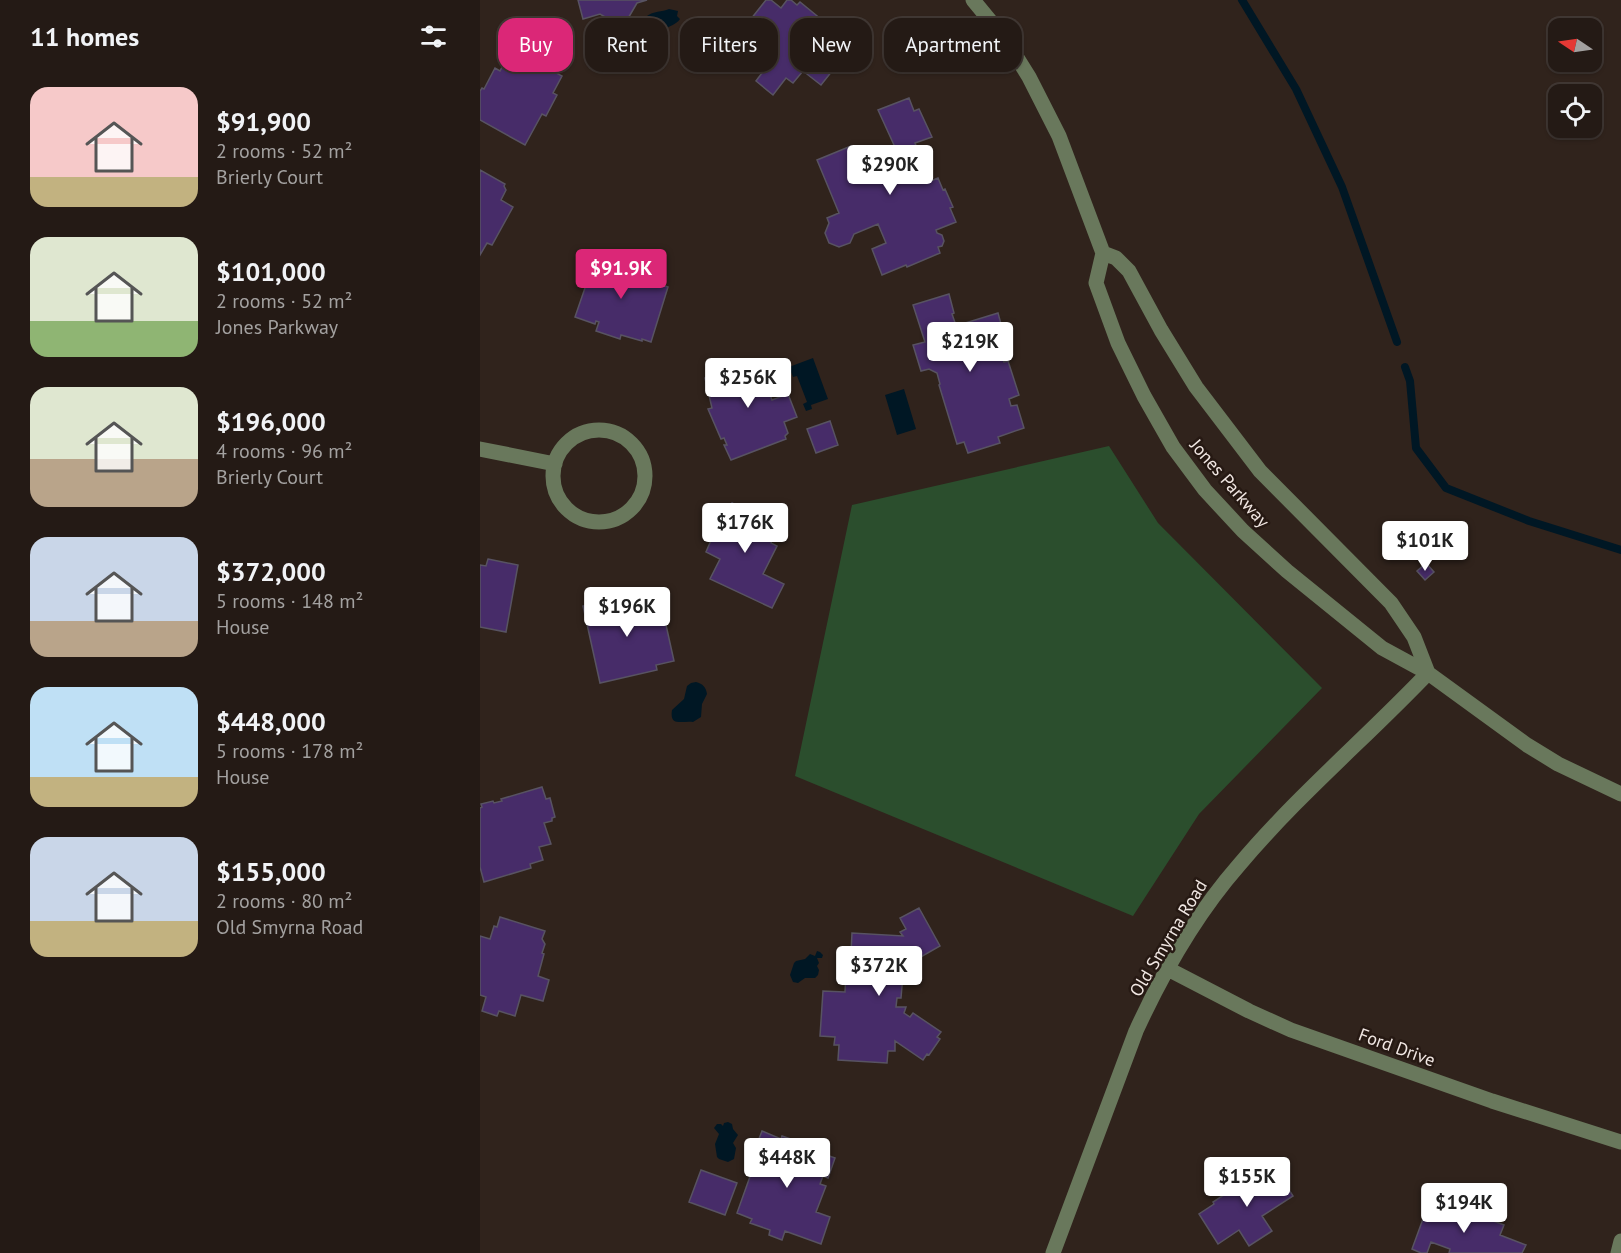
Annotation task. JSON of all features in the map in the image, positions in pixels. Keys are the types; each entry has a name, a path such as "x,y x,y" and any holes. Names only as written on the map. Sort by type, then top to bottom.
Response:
{"street":[{"path":"973,0 1006,40 1039,96 1059,136 1103,253"},
{"name":"Jones Parkway","path":"1428,673 1414,637 1391,603 1260,471 1196,387 1129,271 1116,258 1103,253 1096,283 1118,343 1144,396 1173,447 1205,490 1243,531 1287,572 1382,648 1428,673 1527,745 1621,794"},
{"path":"592,430 608,430 622,435 634,445 642,457 645,472 644,488 638,501 614,520 599,522 584,520 571,513 560,501 554,487 555,464 565,444 578,434 592,430"},
{"path":"480,449 555,464"},
{"name":"Old Smyrna Road","path":"1053,1253 1134,1038 1152,998 1200,916 1238,865 1289,810 1428,673"},
{"name":"Ford Drive","path":"1168,969 1291,1030 1492,1101 1621,1142"},
{"path":"1618,1253 1621,1241"}],"green space":[{"path":"1109,446 1158,523 1322,688 1199,814 1133,916 795,776 852,505"}],"water":[{"path":"669,9 678,11 677,16 680,19 668,28 668,18 647,18 652,13"},
{"path":"813,358 828,399 811,405 812,409 806,411 803,404 807,402 797,376 793,377 789,367"},
{"path":"904,389 916,429 897,435 885,395"},
{"path":"696,682 704,686 707,694 702,704 701,717 693,722 675,721 672,710 684,699 687,686"},
{"path":"817,951 823,955 822,958 817,958 818,975 815,978 805,978 798,983 793,982 790,975 794,963 805,959 810,954 815,956"},
{"path":"728,1122 732,1124 738,1135 733,1143 736,1148 734,1159 728,1162 717,1157 715,1144 719,1134 714,1128 717,1124 723,1126"}],"building":[{"path":"578,0 647,0 637,3 628,18 607,18 600,14 583,19"},
{"path":"766,0 771,0 781,8 787,0 791,0 797,5 800,2 820,18 790,18 790,72 802,72 793,83 786,78 773,95 756,81 763,72 778,72 778,18 752,18"},
{"path":"495,68 498,72 555,72 562,76 553,93 557,95 546,116 542,114 525,145 480,120 480,91 484,89"},
{"path":"804,72 831,72 821,85"},
{"path":"909,98 914,111 919,109 932,137 915,143 925,169 923,170 928,182 938,178 943,190 945,189 953,207 950,208 956,222 936,230 942,235 944,241 942,246 938,247 940,253 882,275 872,249 886,243 878,224 854,234 850,243 839,247 829,243 825,233 829,223 827,218 839,213 817,160 851,146 860,167 865,166 868,173 879,176 896,168 888,147 894,145 878,110"},
{"path":"480,170 505,184 506,190 501,200 513,207 492,245 487,243 480,255"},
{"path":"598,250 624,258 620,271 668,287 651,342 621,335 620,339 596,331 599,322 596,321 595,324 575,317"},
{"path":"949,294 954,313 952,314 960,337 965,335 962,324 998,313 1011,348 1000,351 1004,362 1008,361 1019,395 1009,399 1011,406 1017,405 1024,428 998,437 1000,443 968,453 964,442 957,444 937,373 929,369 921,371 913,345 925,342 913,305"},
{"path":"747,362 749,369 770,362 777,382 767,386 772,400 788,394 797,417 784,422 788,433 785,436 786,439 731,460 724,445 727,445 724,438 721,439 708,409 712,408 705,378"},
{"path":"830,421 838,445 816,453 807,429"},
{"path":"732,503 780,526 771,543 777,546 763,574 784,584 772,608 710,579 720,559 706,552 712,538 707,535 714,521 719,524"},
{"path":"488,559 518,565 506,632 480,627 480,565 486,566"},
{"path":"1426,563 1434,572 1425,580 1417,571"},
{"path":"647,596 649,610 662,607 674,661 656,665 657,670 600,683 583,606 610,597 612,604"},
{"path":"542,787 546,799 550,798 555,817 552,821 544,823 551,844 539,847 543,860 530,864 531,868 484,882 480,867 481,804 502,801 501,799"},
{"path":"919,908 940,946 905,966 899,965 898,973 903,974 901,998 897,998 896,1007 906,1007 904,1013 910,1017 913,1013 941,1032 937,1037 940,1039 923,1060 895,1041 895,1051 888,1051 887,1063 838,1060 839,1045 834,1045 835,1037 820,1036 823,991 845,992 847,953 851,953 852,933 903,936 900,932 906,929 900,918"},
{"path":"500,917 545,931 542,939 545,944 542,953 544,954 538,976 549,980 543,1001 521,995 515,1016 499,1011 497,1016 482,1011 486,997 480,995 480,936 490,939"},
{"path":"762,1131 781,1139 782,1136 805,1144 804,1147 835,1158 828,1178 823,1176 820,1184 826,1186 816,1212 830,1217 821,1244 785,1231 782,1240 769,1235 770,1230 750,1223 752,1219 737,1213 758,1154 754,1152"},
{"path":"1274,1166 1293,1196 1262,1216 1272,1231 1249,1246 1239,1230 1218,1244 1199,1214 1248,1179 1250,1181"},
{"path":"701,1170 737,1183 725,1215 689,1202"},
{"path":"1454,1206 1504,1225 1500,1235 1526,1245 1522,1253 1449,1253 1450,1249 1431,1242 1427,1253 1412,1249 1427,1208 1450,1216"}],"waterway":[{"path":"1242,0 1296,89 1342,187 1397,342"},
{"path":"1405,367 1410,381 1416,448 1446,488 1529,521 1621,550"}]}
